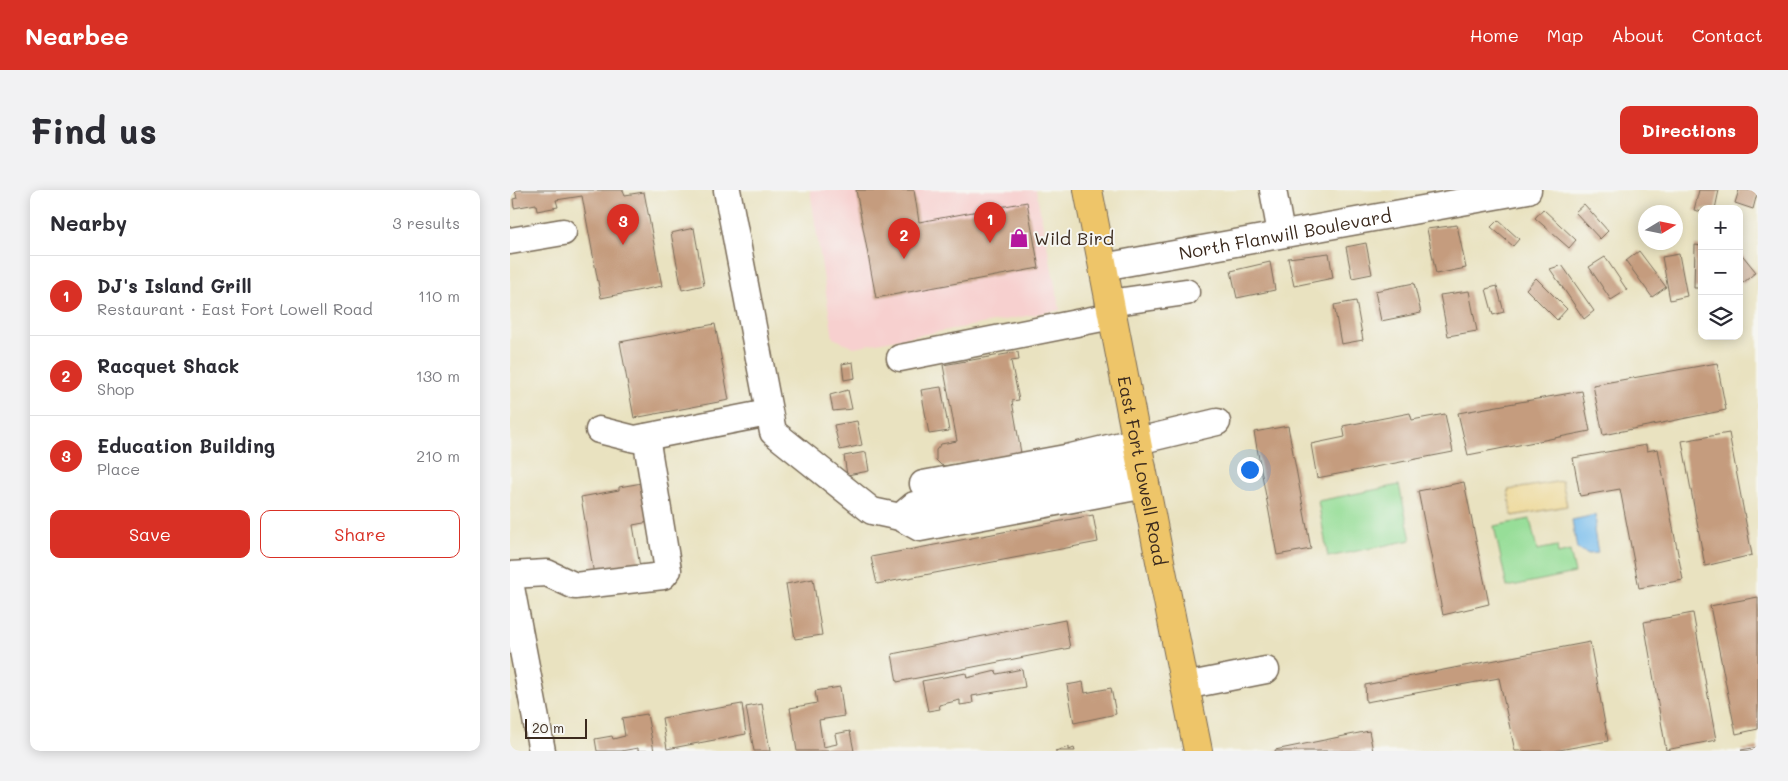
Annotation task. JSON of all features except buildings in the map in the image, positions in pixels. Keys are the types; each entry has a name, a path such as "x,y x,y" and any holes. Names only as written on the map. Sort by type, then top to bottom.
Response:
{"main road":[{"name":"East Fort Lowell Road","path":"1088,190 1198,751"}],"street":[{"path":"727,190 773,432 872,510 900,517 914,505 1144,476"},
{"path":"1272,190 1281,234"},
{"name":"North Flanwill Boulevard","path":"1103,267 1528,190"},
{"path":"510,241 563,232"},
{"path":"900,358 1186,292"},
{"path":"598,430 635,439 768,413"},
{"path":"923,484 1071,457 1217,422"},
{"path":"510,575 547,573 576,586 663,576 668,570 646,437"},
{"path":"510,583 514,626 542,751"},
{"path":"1185,686 1266,670"}],"shaded area":[{"path":"810,190 1036,190 1060,310 854,347 833,338"}],"green space":[{"path":"1399,485 1411,540 1328,557 1318,501"},
{"path":"1530,519 1537,550 1557,546 1558,554 1570,551 1575,573 1507,587 1494,526"}],"sand":[{"path":"1562,481 1567,506 1512,516 1508,490"}],"water":[{"path":"1595,515 1596,524 1594,530 1598,553 1589,554 1577,549 1572,520"}],"place":[{"name":"Wild Bird","path":"1019,238"},
{"name":"DJ's Island Grill","path":"990,243"},
{"name":"Education Building","path":"623,245"},
{"name":"Racquet Shack","path":"904,259"}]}
